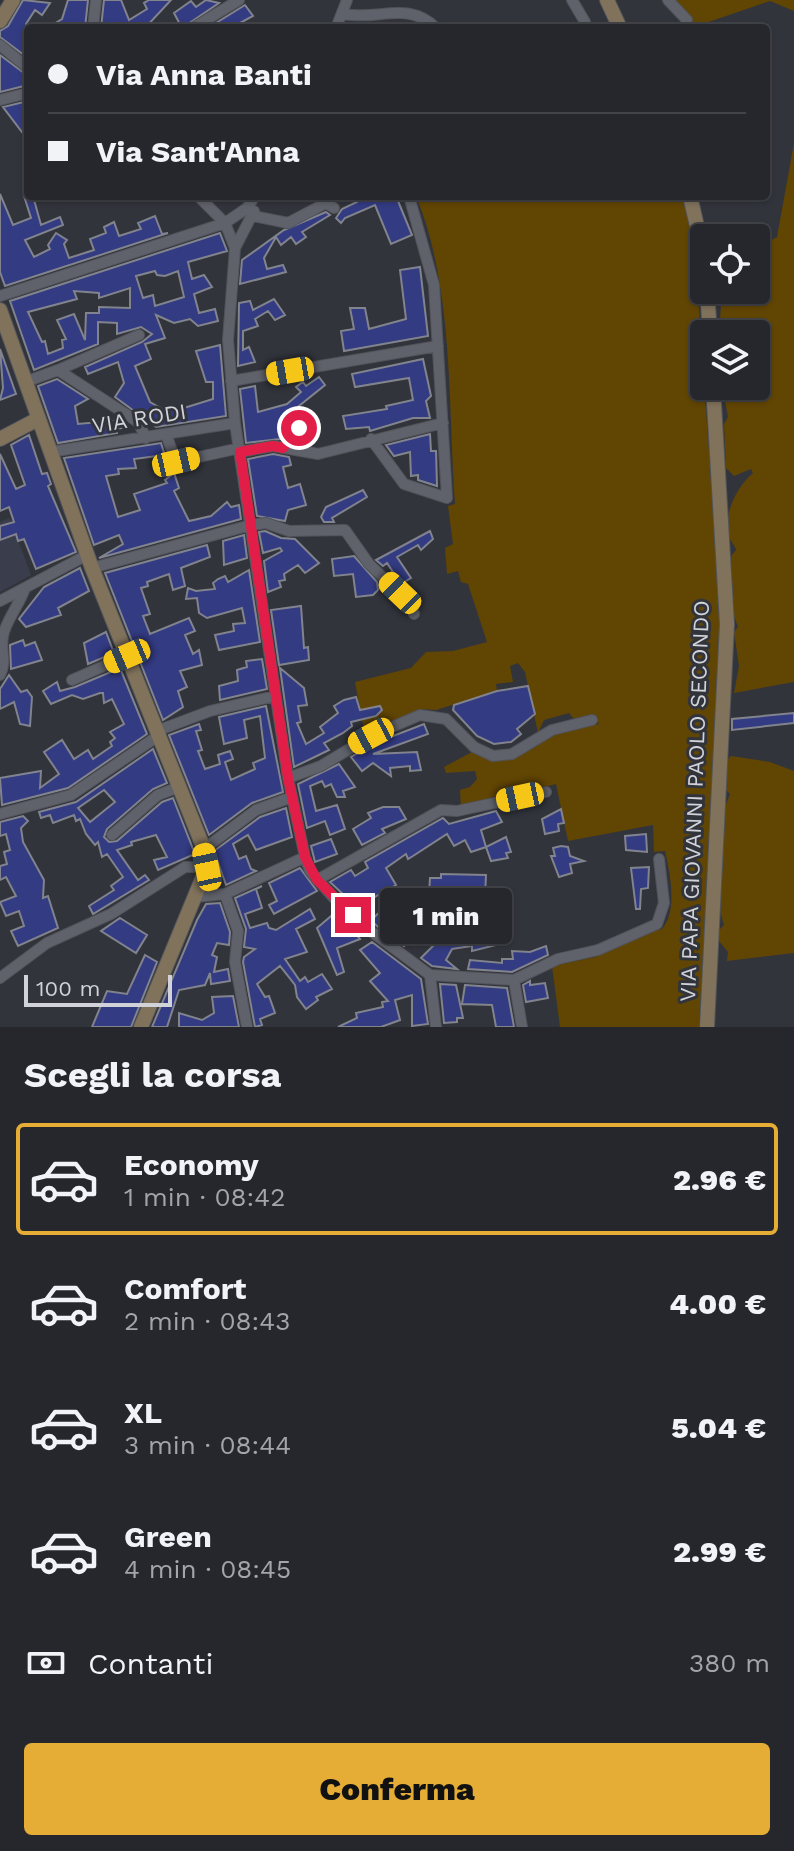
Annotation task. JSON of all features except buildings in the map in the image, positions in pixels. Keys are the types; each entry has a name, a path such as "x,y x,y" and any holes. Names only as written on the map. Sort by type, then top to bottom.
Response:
{"street":[{"path":"0,21 13,0"},
{"path":"93,24 96,0"},
{"path":"200,24 239,0"},
{"path":"338,24 347,0"},
{"path":"572,0 585,22"},
{"path":"607,0 618,24"},
{"path":"668,0 687,20"},
{"path":"344,14 409,12 427,18 432,24"},
{"path":"0,45 24,65"},
{"path":"0,100 24,94"},
{"path":"201,200 220,222 235,248"},
{"path":"0,296 220,222 247,208 253,200"},
{"path":"255,200 253,216 235,248 228,340 231,381 288,778 305,857 317,880 372,932 430,975 514,980 558,959 598,950 635,931 657,924 664,903 659,859"},
{"path":"371,439 404,484 447,498 434,285 410,200"},
{"path":"691,200 697,224"},
{"path":"253,216 282,223 326,203 334,208"},
{"path":"0,310 90,562 204,849 207,867 141,1027"},
{"path":"25,382 139,335"},
{"path":"231,381 438,346"},
{"path":"58,370 138,422 146,438"},
{"name":"VIA PAPA GIOVANNI PAOLO SECONDO","path":"707,1027 727,624 714,400"},
{"path":"287,449 311,418"},
{"path":"1,438 39,422"},
{"name":"VIA RODI","path":"50,452 235,423"},
{"path":"166,434 176,462 273,446 318,454 443,423"},
{"path":"0,601 90,562 266,523 289,531 345,530 369,564 411,604 414,614"},
{"path":"0,675 4,667 3,631 19,607 25,588"},
{"path":"72,680 127,656"},
{"path":"0,814 71,795 158,736 162,729 210,711 275,696"},
{"path":"288,778 321,766 363,739 420,715 446,719 474,747 493,756 512,754 552,730 592,720"},
{"path":"112,835 158,795 179,787"},
{"path":"317,880 441,810 457,811 546,792"},
{"path":"204,849 256,810 292,797"},
{"path":"195,897 225,894 305,857"},
{"path":"0,978 47,943 111,914 185,867 207,867"},
{"path":"225,894 238,931 235,962 247,1027"},
{"path":"430,975 436,1027"},
{"path":"514,980 522,1027"}],"shaded area":[{"path":"674,0 794,0 794,11 770,1 703,24 691,24 692,18"},
{"path":"794,143 794,682 734,693 739,666 734,632 738,627 733,613 731,556 736,550 730,539 728,521 736,494 753,473 751,469 734,476 726,468 724,424 728,417 725,400 770,400 770,320 720,320 720,304 770,304 770,241 777,237"},
{"path":"417,200 684,200 690,228 690,304 699,304 700,320 690,320 690,400 705,400 721,614 699,1027 560,1027 552,966 595,957 645,933 662,929 667,921 671,902 670,881 665,851 654,852 653,825 568,841 556,784 461,808 460,790 470,787 477,779 475,771 446,773 444,767 472,752 485,758 506,759 555,734 599,724 592,715 574,719 569,713 544,720 538,733 525,672 518,663 510,666 513,682 496,684 497,691 436,710 421,709 365,735 355,682 411,668 426,652 453,651 487,642 468,584 461,582 458,571 447,574 445,548 453,544 448,506 455,504 447,347 437,269"},
{"path":"10,518 31,575 0,592 0,522"},
{"path":"731,756 770,762 794,771 794,953 727,961 728,952 719,941 719,930 724,925 720,911 725,807 730,794 726,790 727,760"}],"route":[{"path":"299,428 283,448 273,446 240,452 288,778 305,857 317,880 353,915"}]}
